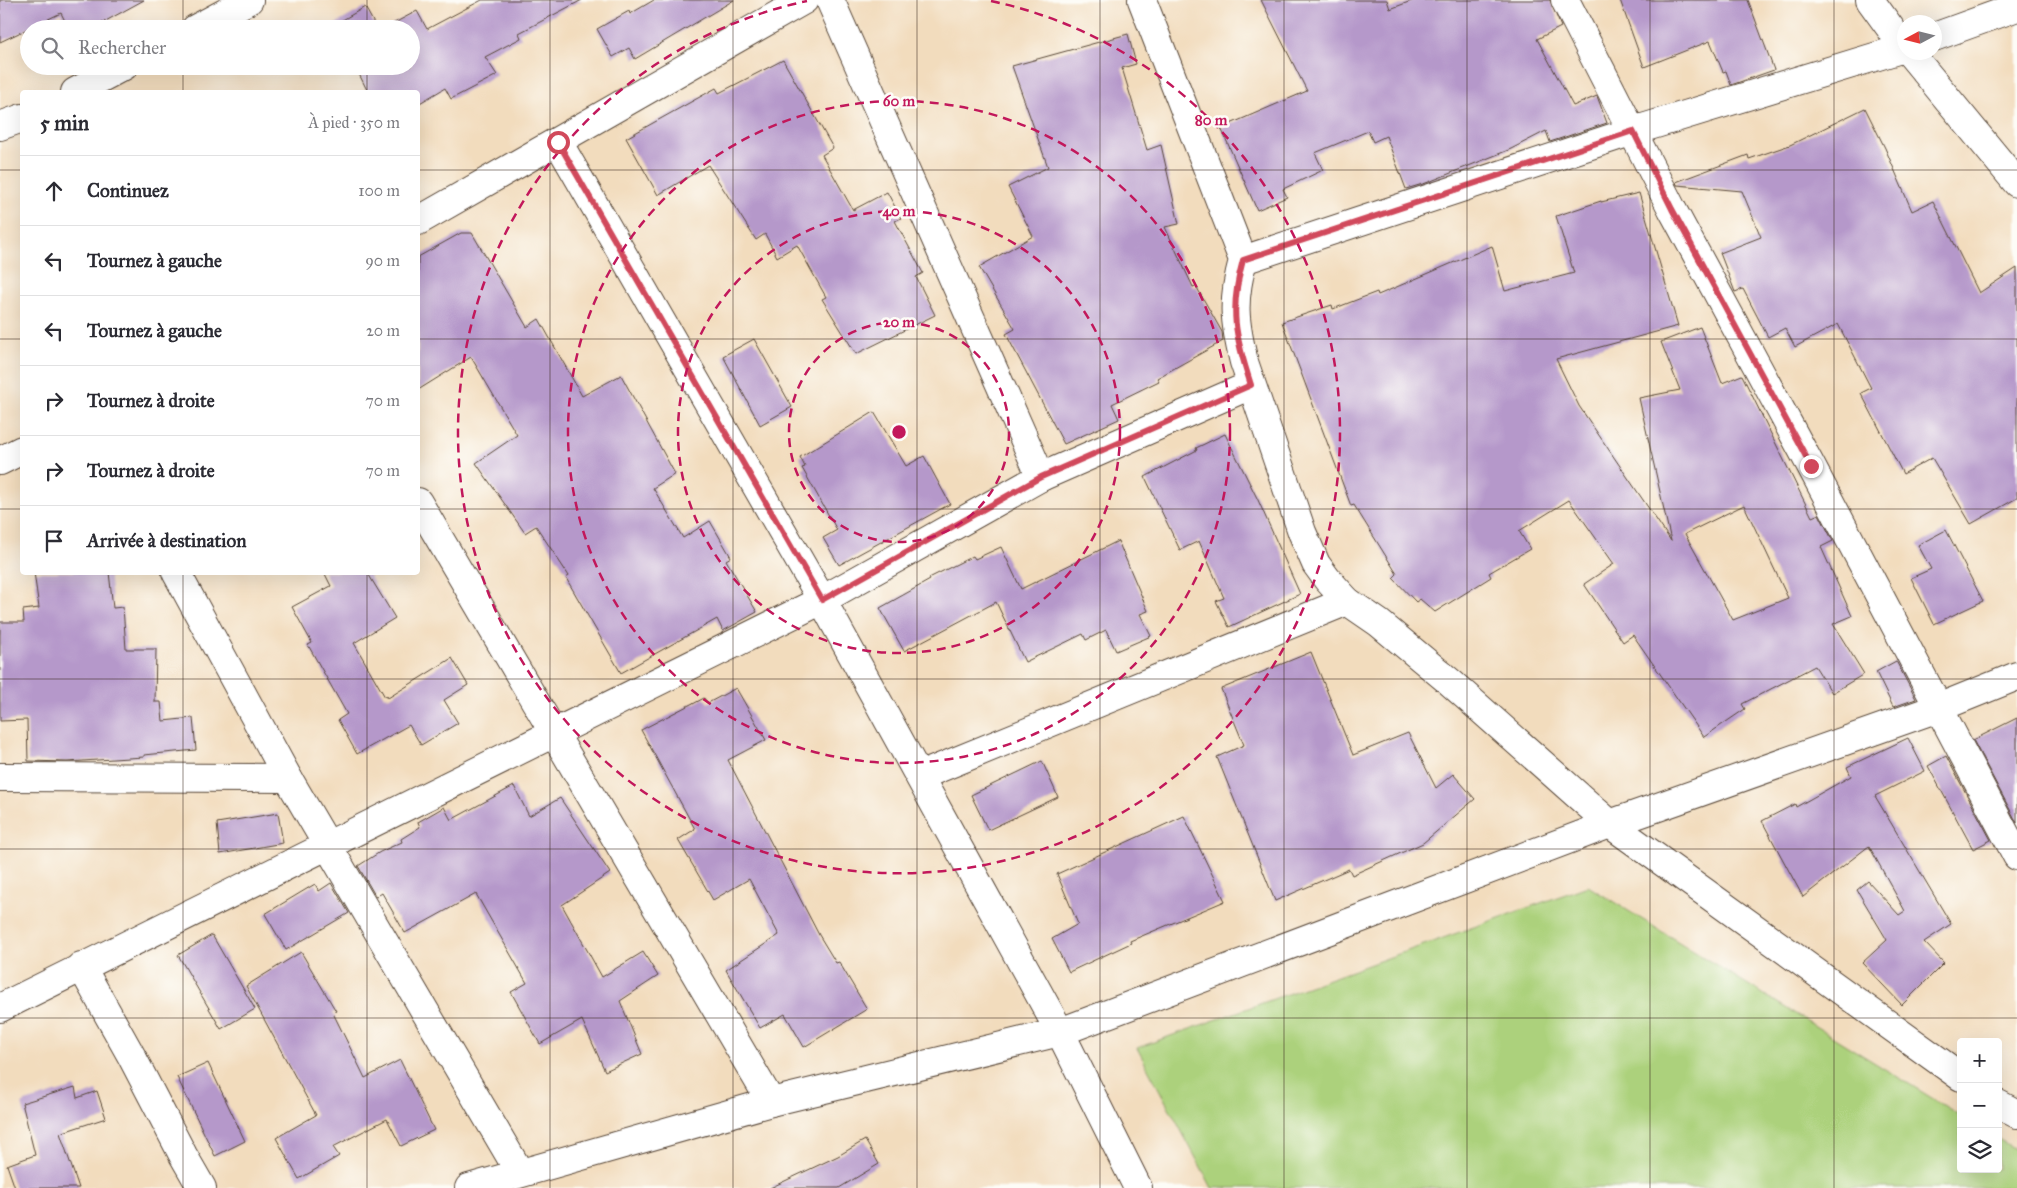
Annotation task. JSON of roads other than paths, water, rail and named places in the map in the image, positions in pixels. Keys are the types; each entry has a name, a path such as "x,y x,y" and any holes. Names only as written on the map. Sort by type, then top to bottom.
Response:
{"street":[{"path":"212,20 249,0"},
{"path":"420,220 804,0"},
{"path":"830,0 1041,477"},
{"path":"1142,0 1243,260 1236,286 1234,309 1237,336 1251,385 1309,547 1316,564 1327,579 1347,601 1379,623 1450,682 1610,824 1957,1074"},
{"path":"1565,0 1672,209 1811,466 2017,856"},
{"path":"1870,0 1897,37"},
{"path":"1942,34 2017,7"},
{"path":"1243,260 1633,131 1897,49"},
{"path":"1916,60 2017,183"},
{"path":"79,90 107,75"},
{"path":"0,126 20,119"},
{"path":"558,142 822,600 920,776 1060,1032 1138,1188"},
{"path":"0,1008 81,966 822,600 1041,477 1251,385"},
{"path":"0,461 20,451"},
{"path":"420,505 771,1102"},
{"path":"178,575 288,778 520,1173"},
{"path":"920,776 1347,601"},
{"path":"469,1188 771,1102 1060,1032 1610,824 1938,708 2017,676"},
{"path":"0,776 288,778"},
{"path":"81,966 202,1188"},
{"path":"2002,1103 2017,1099"},
{"path":"2002,1106 2017,1114"}]}
